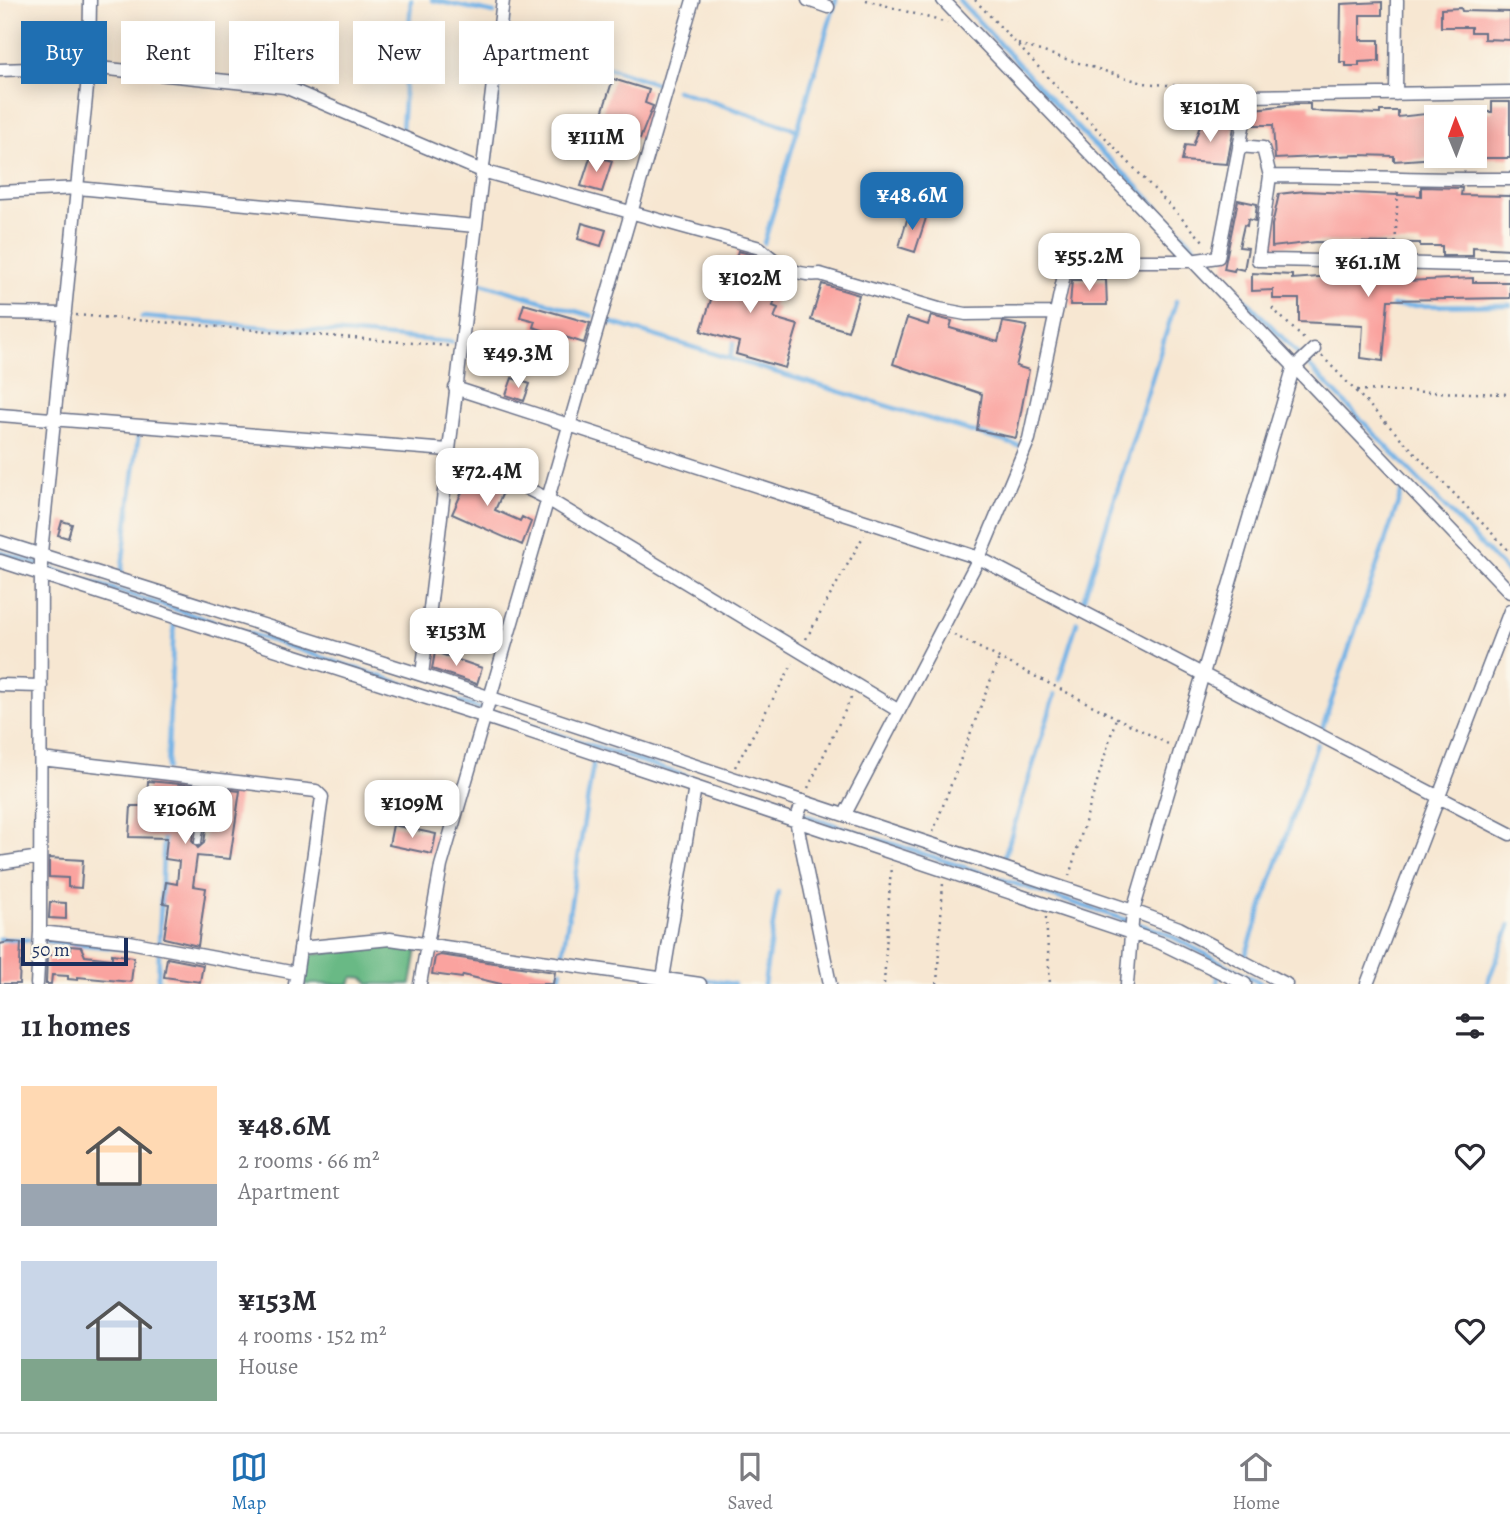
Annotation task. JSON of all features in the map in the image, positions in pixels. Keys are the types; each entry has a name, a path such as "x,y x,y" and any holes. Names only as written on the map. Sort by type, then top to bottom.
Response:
{"street":[{"path":"90,0 90,21"},
{"path":"422,675 503,0"},
{"path":"420,984 441,866 483,714 693,0"},
{"path":"808,0 828,7"},
{"path":"943,0 1510,592"},
{"path":"1396,94 1397,0"},
{"path":"0,70 21,69"},
{"path":"107,69 285,87 482,171 760,248 778,264 808,275 820,274 939,309 966,314 1055,313"},
{"path":"37,984 40,932 41,564 87,84"},
{"path":"845,814 979,558 1028,439 1067,261 1193,260 1218,257 1249,96 1510,92"},
{"path":"1239,146 1263,148 1270,176 1258,260 1510,265"},
{"path":"1270,176 1510,179"},
{"path":"0,192 78,188 475,226"},
{"path":"0,313 65,314"},
{"path":"1127,984 1132,922 1180,751 1295,367 1313,350"},
{"path":"455,388 979,558 1510,834"},
{"path":"0,415 447,452 546,498 899,711"},
{"path":"0,542 41,564 695,787 845,814 1065,888 1132,922 1161,943 1245,984"},
{"path":"0,561 41,564 422,675 800,808 891,852 1045,904 1132,922 1179,928 1286,984"},
{"path":"1367,984 1510,611"},
{"path":"0,685 41,686"},
{"path":"40,932 124,942 296,979 322,797 316,791 41,759"},
{"path":"662,981 695,787"},
{"path":"800,808 830,984"},
{"path":"0,863 40,857"},
{"path":"300,948 390,939 662,981 700,984"}],"lane":[{"path":"198,842 208,779"}],"path":[{"path":"866,0 961,27 965,24"},
{"path":"975,0 1012,41 1018,44 1143,83 1244,91 1249,96"},
{"path":"1018,44 1218,257"},
{"path":"1395,264 1398,179"},
{"path":"1272,308 1357,390 1510,552"},
{"path":"65,314 460,347"},
{"path":"1357,390 1510,394"},
{"path":"942,629 1180,751"},
{"path":"929,843 999,658"},
{"path":"800,808 857,686"},
{"path":"1065,888 1116,718"},
{"path":"884,984 891,852"},
{"path":"937,984 944,870"},
{"path":"1045,904 1050,984"}],"green space":[{"path":"390,946 417,950 411,984 369,984 364,978 353,977 350,984 302,984 308,955"}],"building":[{"path":"1382,2 1382,15 1360,15 1360,40 1379,40 1379,61 1346,66 1346,62 1340,62 1341,4"},
{"path":"1461,8 1462,11 1510,12 1510,40 1484,39 1484,32 1471,32 1471,27 1441,27 1441,9"},
{"path":"614,79 649,90 645,103 653,106 640,139 612,129 611,133 597,129"},
{"path":"1492,102 1510,102 1510,158 1488,158 1488,112 1492,112"},
{"path":"1310,104 1310,110 1322,112 1380,114 1380,111 1398,111 1398,117 1424,114 1424,159 1394,161 1394,156 1358,155 1275,159 1273,125 1254,125 1255,109"},
{"path":"1202,120 1234,127 1227,164 1182,161 1185,145 1193,146"},
{"path":"591,155 612,161 602,192 581,186"},
{"path":"1421,187 1462,188 1461,195 1510,196 1510,249 1473,247 1473,256 1442,256 1442,246 1420,246 1420,243 1316,242 1272,247 1272,225 1279,194 1304,191 1421,196"},
{"path":"1238,200 1257,204 1255,221 1248,219 1247,226 1244,225 1239,247 1248,248 1244,270 1235,268 1234,271 1224,269"},
{"path":"909,213 926,218 915,252 899,247"},
{"path":"582,223 606,230 601,246 578,239"},
{"path":"738,251 753,255 748,271 781,281 773,306 778,308 774,318 798,325 785,368 736,354 739,342 701,331 717,281 728,284"},
{"path":"1393,272 1405,272 1405,281 1473,278 1473,282 1510,282 1510,298 1388,300 1383,361 1361,358 1363,325 1299,322 1299,299 1273,299 1273,290 1252,291 1252,273 1292,275 1292,279 1359,274 1359,279 1393,279"},
{"path":"1072,280 1106,280 1107,305 1070,305"},
{"path":"822,284 859,295 848,331 811,320"},
{"path":"524,304 590,323 584,343 533,327 535,321 520,317"},
{"path":"931,316 952,321 950,328 998,342 1003,322 1027,326 1016,366 1029,370 1016,438 977,430 982,394 893,364 907,318 928,325"},
{"path":"512,378 530,384 524,401 506,395"},
{"path":"461,469 505,488 495,510 520,521 522,517 531,522 522,545 452,514 463,490 454,485"},
{"path":"62,521 72,524 68,538 58,535"},
{"path":"435,652 482,668 477,684 432,669"},
{"path":"148,781 201,786 192,841 198,848 204,843 212,788 240,791 230,859 197,856 193,886 206,888 198,946 164,938 169,904 163,903 166,882 177,884 179,861 165,859 167,838 129,837 131,806 141,806 141,799 147,799"},
{"path":"393,825 436,834 432,854 389,845"},
{"path":"49,858 83,860 81,888 68,887 68,878 49,877"},
{"path":"50,902 66,903 66,919 49,918"},
{"path":"21,943 19,984 0,984 0,944"},
{"path":"70,946 81,947 85,956 112,959 112,954 134,957 131,982 78,977 78,980 52,975 51,984 46,984 47,955 55,955 55,949 70,951"},
{"path":"440,955 555,972 553,984 501,984 463,975 462,978 432,974 435,957"},
{"path":"167,958 203,965 200,982 164,977"}],"waterway":[{"path":"402,129 411,0"},
{"path":"432,0 494,13"},
{"path":"764,243 836,0"},
{"path":"959,0 1088,139 1134,183 1510,575"},
{"path":"490,158 508,16"},
{"path":"614,70 661,85"},
{"path":"676,90 798,130"},
{"path":"475,281 592,316"},
{"path":"1082,604 1176,301"},
{"path":"1393,306 1510,305"},
{"path":"142,317 452,342"},
{"path":"606,321 1019,446"},
{"path":"730,358 736,335"},
{"path":"118,574 121,575 139,430"},
{"path":"1322,729 1402,491"},
{"path":"0,552 1163,932 1263,984"},
{"path":"167,769 174,622"},
{"path":"1059,680 1077,622"},
{"path":"1007,864 1003,862 1055,694"},
{"path":"1245,957 1317,744"},
{"path":"562,958 594,759 590,758"},
{"path":"159,944 164,833"},
{"path":"764,984 778,892"},
{"path":"1487,984 1510,925"},
{"path":"0,939 29,940"},
{"path":"47,941 128,949"},
{"path":"158,984 159,953"},
{"path":"558,984 561,971"},
{"path":"1217,984 1218,977"},
{"path":"701,979 734,984"},
{"path":"1286,979 1297,984"}]}
